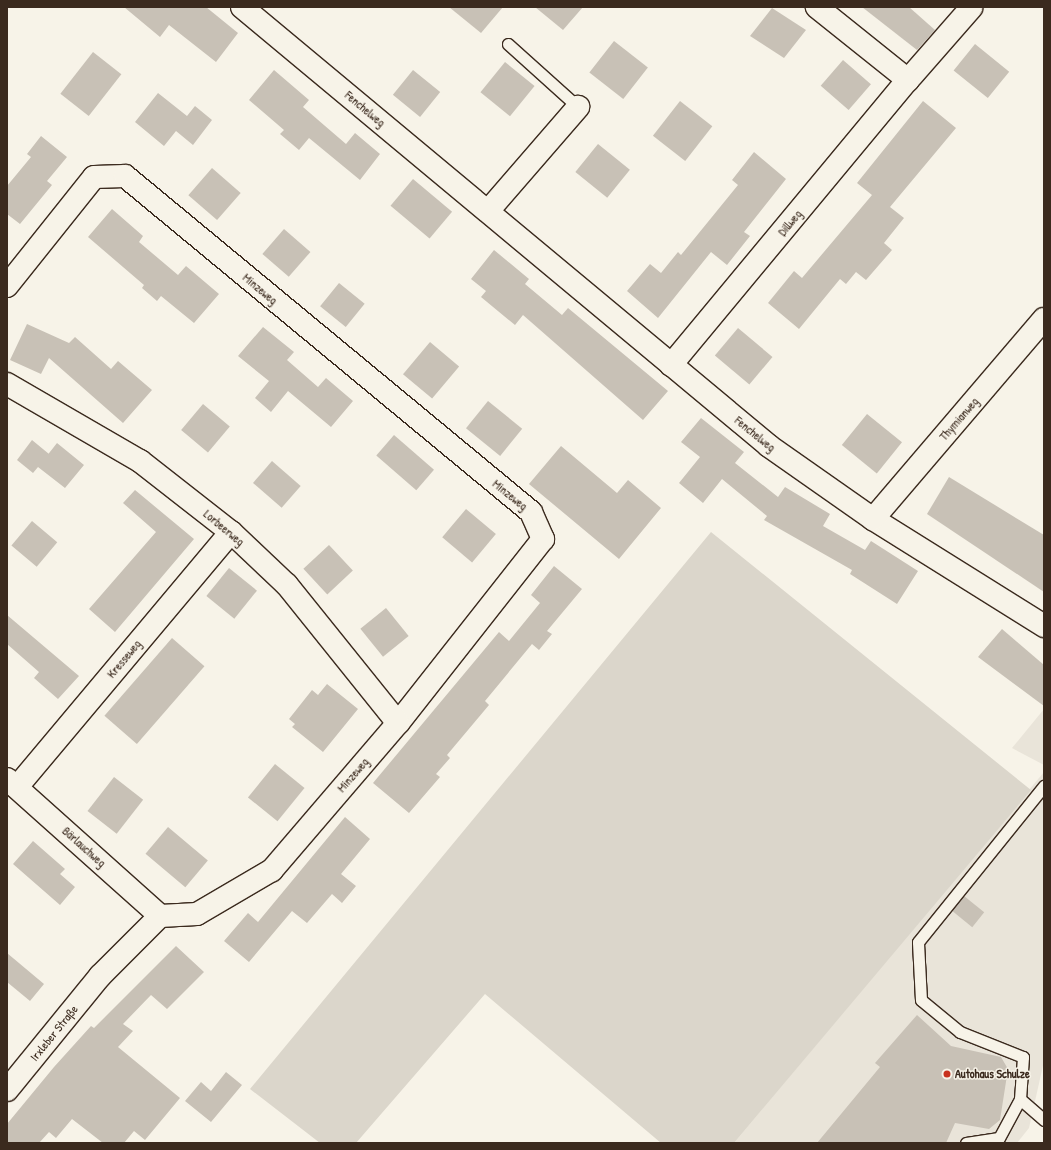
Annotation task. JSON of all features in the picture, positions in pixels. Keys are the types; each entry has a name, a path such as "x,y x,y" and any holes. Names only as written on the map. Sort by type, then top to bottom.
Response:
{"street":[{"name":"Fenchelweg","path":"242,7 769,446 873,519 1044,626"},
{"path":"817,7 908,80"},
{"name":"Dillweg","path":"671,364 908,80 971,8"},
{"path":"488,211 578,107"},
{"name":"Minzeweg","path":"7,286 94,177 125,176 531,512 544,539 398,723 272,870 197,914 160,916"},
{"name":"Thymianweg","path":"873,519 1044,319"},
{"name":"Lorbeerweg","path":"7,384 140,461 231,532 287,585 398,723"},
{"name":"Kresseweg","path":"12,783 231,532"},
{"name":"Bärlauchweg","path":"12,783 160,916"},
{"name":"Irxleber Straße","path":"7,1090 100,976 160,916"}],"lane":[{"path":"508,44 578,107"},
{"path":"966,1143 1000,1138 1020,1099 1023,1057 960,1032 921,1000 918,942 1044,786"},
{"path":"1020,1099 1044,1120"}],"shaded area":[{"path":"711,532 1031,790 734,1143 661,1143 485,994 356,1143 320,1143 250,1089"},
{"path":"1044,709 1044,765 1012,748"},
{"path":"1044,772 1044,1061 1029,1128 1017,1143 734,1143"}],"building":[{"path":"124,7 206,7 238,33 216,62 169,25 160,37"},
{"path":"449,7 503,7 481,33"},
{"path":"535,7 583,7 563,30"},
{"path":"862,7 909,7 935,30 917,50"},
{"path":"772,8 806,30 784,58 750,36"},
{"path":"614,41 648,67 623,99 589,73"},
{"path":"975,44 1009,72 988,98 954,70"},
{"path":"93,52 121,74 89,116 60,94"},
{"path":"843,60 871,84 849,110 821,86"},
{"path":"505,62 535,86 510,116 480,92"},
{"path":"274,70 309,100 303,107 346,144 355,133 380,154 360,180 309,138 299,150 280,134 284,130 249,100"},
{"path":"413,70 440,92 420,117 393,95"},
{"path":"158,93 187,116 195,106 212,120 193,145 176,131 164,146 135,122"},
{"path":"680,101 712,126 685,161 653,136"},
{"path":"923,101 956,128 890,207 904,218 884,243 892,250 866,280 856,272 846,284 840,279 799,329 768,303 794,271 802,278 872,195 857,183"},
{"path":"41,136 67,157 47,181 52,185 20,224 7,214 7,186 31,157 27,154"},
{"path":"598,144 630,170 607,198 575,172"},
{"path":"754,152 786,179 744,232 750,236 727,265 711,252 658,318 627,291 650,264 661,273 678,252 681,255 738,185 732,180"},
{"path":"212,168 241,193 217,220 188,195"},
{"path":"413,179 452,212 430,239 391,206"},
{"path":"112,209 143,236 139,242 178,275 186,266 219,294 194,323 161,296 157,301 142,288 144,285 88,237"},
{"path":"284,229 310,252 289,277 262,254"},
{"path":"494,250 529,279 525,284 562,315 568,308 668,391 643,420 523,315 515,325 481,297 486,291 471,279"},
{"path":"339,283 365,304 346,327 320,306"},
{"path":"27,324 69,343 75,337 111,369 118,361 152,390 123,423 49,358 41,374 10,360"},
{"path":"263,327 294,352 287,360 318,387 326,378 353,401 331,427 288,391 271,412 255,398 269,381 238,356"},
{"path":"738,328 772,357 749,385 715,356"},
{"path":"430,342 459,366 432,399 403,374"},
{"path":"488,401 522,429 500,456 466,428"},
{"path":"203,404 230,426 208,453 181,430"},
{"path":"867,414 902,442 877,473 842,445"},
{"path":"701,418 744,452 735,463 778,497 785,487 830,514 823,526 865,550 871,541 918,571 897,604 850,574 852,570 764,520 767,516 722,479 703,503 679,483 700,457 681,442"},
{"path":"394,435 434,470 416,490 376,455"},
{"path":"32,440 49,454 57,443 84,465 65,488 38,467 33,473 17,460"},
{"path":"561,446 617,493 628,480 661,508 619,559 529,484"},
{"path":"272,461 301,486 282,508 253,483"},
{"path":"949,477 1044,535 1044,592 927,514"},
{"path":"135,490 194,539 115,632 89,609 156,532 123,503"},
{"path":"466,509 496,534 472,562 442,537"},
{"path":"32,521 57,542 37,567 11,546"},
{"path":"329,545 353,571 327,594 303,569"},
{"path":"554,566 582,589 547,631 552,634 539,650 532,644 485,701 489,705 447,755 450,758 436,774 440,777 409,813 373,783 499,632 509,641 540,603 531,595"},
{"path":"229,568 257,591 234,619 206,596"},
{"path":"386,608 409,636 383,657 360,629"},
{"path":"7,615 79,676 58,699 34,678 39,672 7,644"},
{"path":"1002,629 1044,665 1044,706 978,657"},
{"path":"172,638 204,666 137,744 104,716"},
{"path":"327,684 358,709 323,752 292,727 295,724 289,719 312,690 318,695"},
{"path":"275,764 305,788 277,821 248,797"},
{"path":"114,777 143,800 117,834 88,811"},
{"path":"345,817 370,839 341,874 356,886 342,903 332,894 307,923 292,911 249,962 224,941 248,913 258,922"},
{"path":"168,827 208,860 185,887 146,854"},
{"path":"33,841 65,869 60,874 75,887 60,905 13,864"},
{"path":"964,896 984,912 972,927 952,911"},
{"path":"176,946 204,972 167,1009 151,995 123,1024 133,1031 118,1047 180,1098 145,1140 134,1131 124,1143 103,1143 72,1119 56,1138 49,1132 39,1143 7,1143 7,1124 54,1067 91,1026 94,1028"},
{"path":"7,953 44,984 30,1001 7,982"},
{"name":"Autohaus Schulze","path":"917,1015 951,1046 1001,1057 1008,1069 1000,1120 989,1129 955,1123 946,1143 817,1143 880,1067 875,1063"},
{"path":"226,1072 242,1085 211,1122 185,1101 201,1082 211,1091"}],"place":[{"name":"Autohaus Schulze","path":"947,1074"}]}
